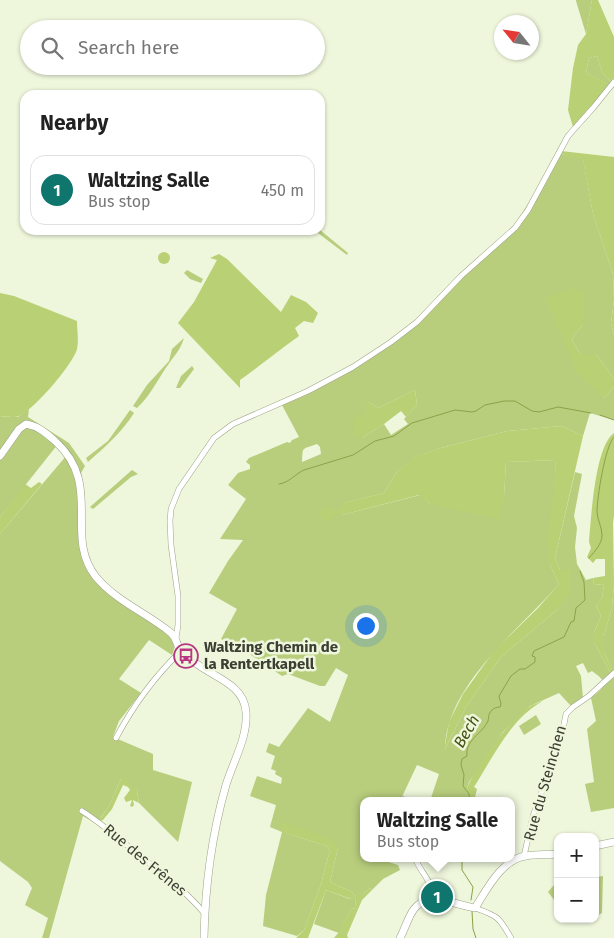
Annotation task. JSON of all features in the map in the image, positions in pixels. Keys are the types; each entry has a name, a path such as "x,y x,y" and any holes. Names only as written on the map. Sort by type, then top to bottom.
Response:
{"street":[{"path":"176,638 178,596 171,545 171,509 179,489 214,438 233,424 308,391 352,367 391,342 417,322 461,276 516,228 528,210 568,136 614,82"},
{"path":"0,456 19,429 26,424 39,428 58,444 73,463 79,476 84,554 96,577 121,600 169,631 176,638 181,651 197,664 231,685 244,702 246,712 244,734 226,785 211,853 204,914 204,938"},
{"path":"116,738 136,704 163,668 181,651"},
{"name":"Rue du Steinchen","path":"524,856 533,816 562,734 566,714 614,673"},
{"name":"Rue des Frênes","path":"82,811 100,822 167,877 194,901 204,914"},
{"path":"599,845 614,842"},
{"path":"515,860 524,856 554,854"},
{"path":"417,862 431,885 434,894 433,901"},
{"path":"475,908 499,873 512,862"},
{"path":"400,938 415,907 425,901 433,901 475,908 500,919 511,938"}],"green space":[{"path":"592,0 586,34 576,1"},
{"path":"592,0 598,0 614,37 614,77 610,81 602,72 597,56 589,58 586,73 609,84 573,127 568,110 573,68 578,45 586,34"},
{"path":"597,56 602,72 610,81 614,77 614,87 565,143 561,154 583,159 593,214 613,274 614,300 611,323 614,335 614,379 596,354 580,354 572,340 583,325 546,297 604,398 614,387 614,420 590,413 583,436 562,426 507,431 441,448 415,457 396,473 384,493 345,503 342,515 420,495 430,504 504,496 506,462 556,460 550,565 559,584 506,639 471,681 458,703 449,725 445,749 466,707 501,657 558,609 570,570 560,570 555,558 575,472 582,474 574,516 577,528 575,547 577,564 586,580 593,578 594,585 604,584 602,598 596,606 601,616 594,633 594,642 610,672 612,670 604,652 604,636 612,607 614,585 614,808 591,812 585,784 594,782 587,729 596,721 591,698 603,687 604,682 592,671 588,673 583,663 576,666 581,676 583,698 571,706 559,693 530,706 503,732 469,782 466,792 469,794 468,797 431,797 439,774 417,765 402,797 360,797 360,862 389,862 398,865 400,870 383,879 372,890 370,888 362,895 355,896 352,892 330,882 338,848 270,827 276,805 250,796 257,776 281,784 282,778 275,774 276,771 271,769 275,756 266,752 269,743 279,747 308,708 330,722 348,675 336,668 325,686 320,686 288,674 282,676 248,653 221,639 237,609 209,593 243,540 220,539 246,499 228,485 238,473 250,469 250,465 246,462 249,458 287,442 290,443 299,437 282,405 344,374 383,349 436,305 434,301 513,227 535,193 562,141 608,84 586,73 589,58","holes":["415,390 417,405 404,419 408,424 391,435 384,424 362,438 369,402 378,408","317,444 320,447 321,454 302,462 305,448"]},
{"path":"561,151 614,157 614,300 613,274 593,214 583,160 561,154"},
{"path":"325,234 348,253 347,255 321,235"},
{"path":"162,252 166,252 170,258 166,264 162,264 158,260 158,256"},
{"path":"219,254 227,259 281,312 291,295 306,302 318,313 313,323 304,321 295,328 299,336 240,380 240,388 178,323 194,302 217,260 210,258"},
{"path":"187,270 203,279 201,283 190,279 184,273"},
{"path":"575,288 583,293 583,325 572,340 580,354 596,354 614,379 614,387 604,398 573,370 573,363 545,298"},
{"path":"0,293 14,296 77,321 78,339 74,356 43,396 26,412 17,417 0,417"},
{"path":"614,300 614,335 611,323"},
{"path":"184,338 178,351 147,397 137,408 133,406 147,385 169,361 172,349"},
{"path":"192,366 194,369 180,388 176,388 181,376"},
{"path":"415,390 417,405 406,417 401,411 362,438 354,435 353,422 357,415 360,414 365,418 365,404 369,402 378,408"},
{"path":"29,409 28,417 69,443 85,466 81,473 84,533 87,553 92,565 109,587 168,633 173,643 172,655 149,640 119,679 141,693 119,721 113,737 153,754 153,770 192,782 178,842 139,803 137,791 121,779 109,806 101,817 100,826 83,816 49,938 42,938 48,918 25,905 32,888 28,882 0,861 0,534 67,455 58,444 0,517 0,417 18,417"},
{"path":"130,410 134,413 124,427 88,462 86,458 108,441"},
{"path":"562,426 583,436 555,558 560,570 570,569 570,592 558,609 501,657 466,707 444,751 449,722 463,694 494,651 538,608 559,584 550,565 547,539 556,460 506,462 504,496 499,519 430,504 419,495 342,515 337,513 332,519 326,521 319,514 324,507 337,512 344,503 384,493 396,473 414,457 507,431"},
{"path":"614,433 614,585 612,607 604,636 604,652 612,673 594,642 594,633 601,616 596,606 602,598 604,584 594,585 593,578 605,576 605,559 596,559 593,563 587,557 591,548 589,542 591,517 598,467 602,452"},
{"path":"132,470 138,474 131,477 93,509 90,507"},
{"path":"39,482 42,484 0,534 0,517 25,484 31,488"},
{"path":"543,701 521,717 512,728 474,787 477,789 475,797 468,797 469,794 466,792 483,759 502,734 531,706"},
{"path":"536,715 541,724 524,735 519,726"},
{"path":"121,779 125,779 137,791 139,803 133,800 134,805 132,807 130,806 132,800 126,802 124,798 130,790 123,785 112,809 102,821 100,819 109,806"},
{"path":"286,823 333,840 338,848 330,882 352,892 355,896 357,893 362,895 370,888 372,890 362,900 347,935 348,938 334,938 351,909 356,908 355,897 351,899 326,890 308,938 296,938 304,930 321,884 330,850 327,846 282,832 280,824"},
{"path":"282,832 327,846 330,850 321,884 304,930 297,936 263,926 266,895"},
{"path":"603,876 602,913 599,915 599,878"},
{"path":"554,886 554,900 548,892"},
{"path":"326,890 350,899 355,897 356,908 351,909 339,933 314,924"}],"waterway":[{"path":"279,484 286,482 304,470 353,455 375,441 394,436 412,423 455,410 472,412 485,405 515,401 532,411 539,412 558,407 591,413"},
{"path":"600,415 614,420"},
{"name":"Bech","path":"589,558 598,547 602,538 597,512 598,496 605,461 614,437"},
{"name":"Bech","path":"469,797 463,786 462,759 467,756 467,750 471,741 485,726 491,711 500,707 499,696 511,676 520,669 525,669 535,662 535,657 532,656 534,651 564,637 571,622 574,621 576,608 585,600 584,582 580,571"},
{"name":"Bech","path":"462,862 462,870 473,887 471,900"},
{"name":"Bech","path":"472,911 473,929 476,938"}],"place":[{"name":"Waltzing Chemin de la Rentertkapell","path":"186,656"},
{"name":"Waltzing Salle","path":"437,897"}]}
